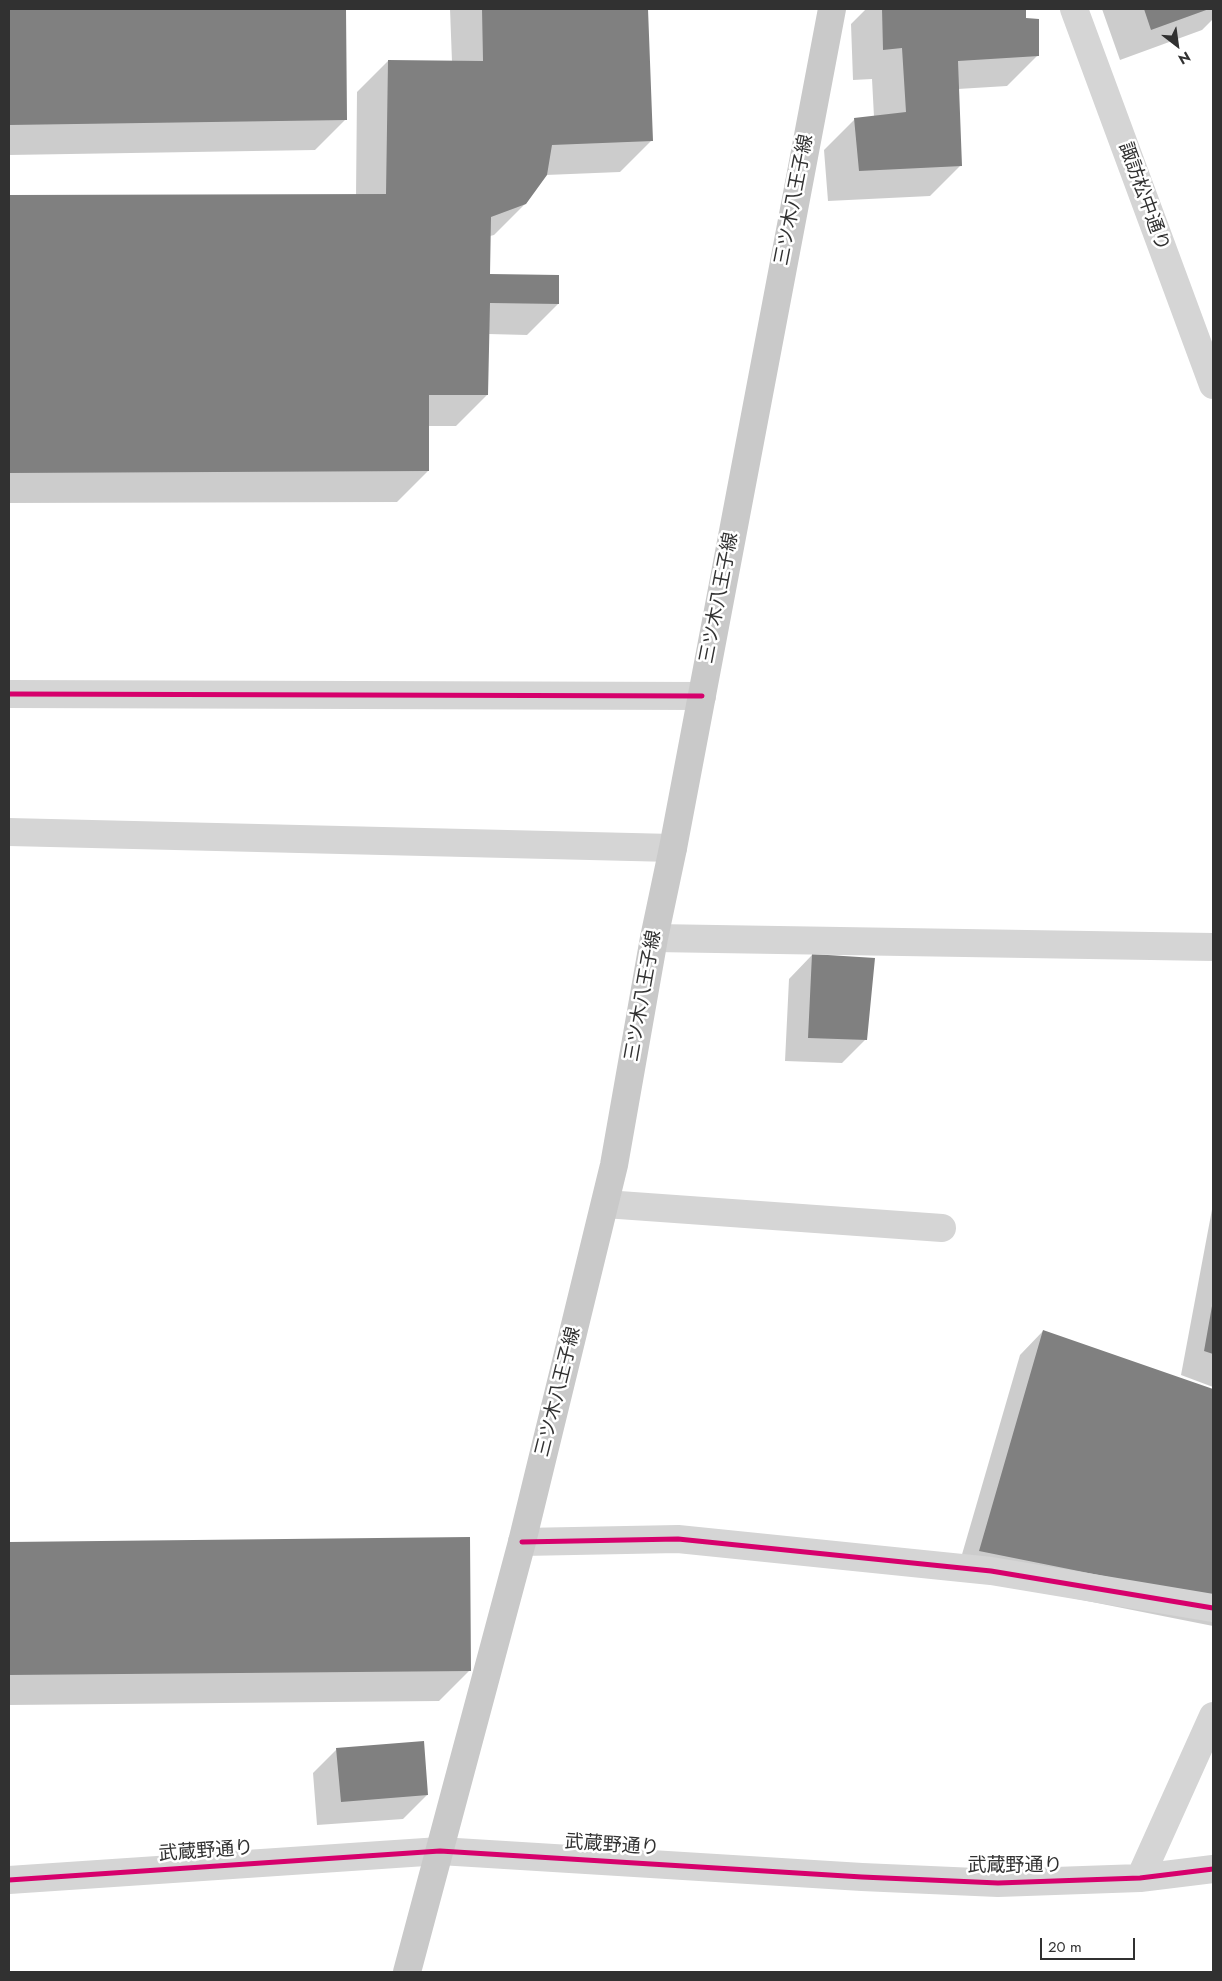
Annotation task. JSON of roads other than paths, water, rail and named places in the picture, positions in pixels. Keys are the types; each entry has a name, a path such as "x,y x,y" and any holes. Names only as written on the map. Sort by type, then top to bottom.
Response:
{"main road":[{"name":"三ツ木八王子線","path":"407,1972 522,1542 614,1165 654,938 673,848 832,9"}],"street":[{"name":"諏訪松中通り","path":"1074,9 1213,385"},
{"path":"9,694 702,696"},
{"path":"9,832 673,848"},
{"path":"654,938 1213,947"},
{"path":"605,1204 942,1228"},
{"path":"522,1542 678,1539 991,1571 1213,1608"},
{"path":"1140,1878 1213,1716"},
{"name":"武蔵野通り","path":"9,1880 440,1850 998,1883 1140,1878 1213,1869"}]}
